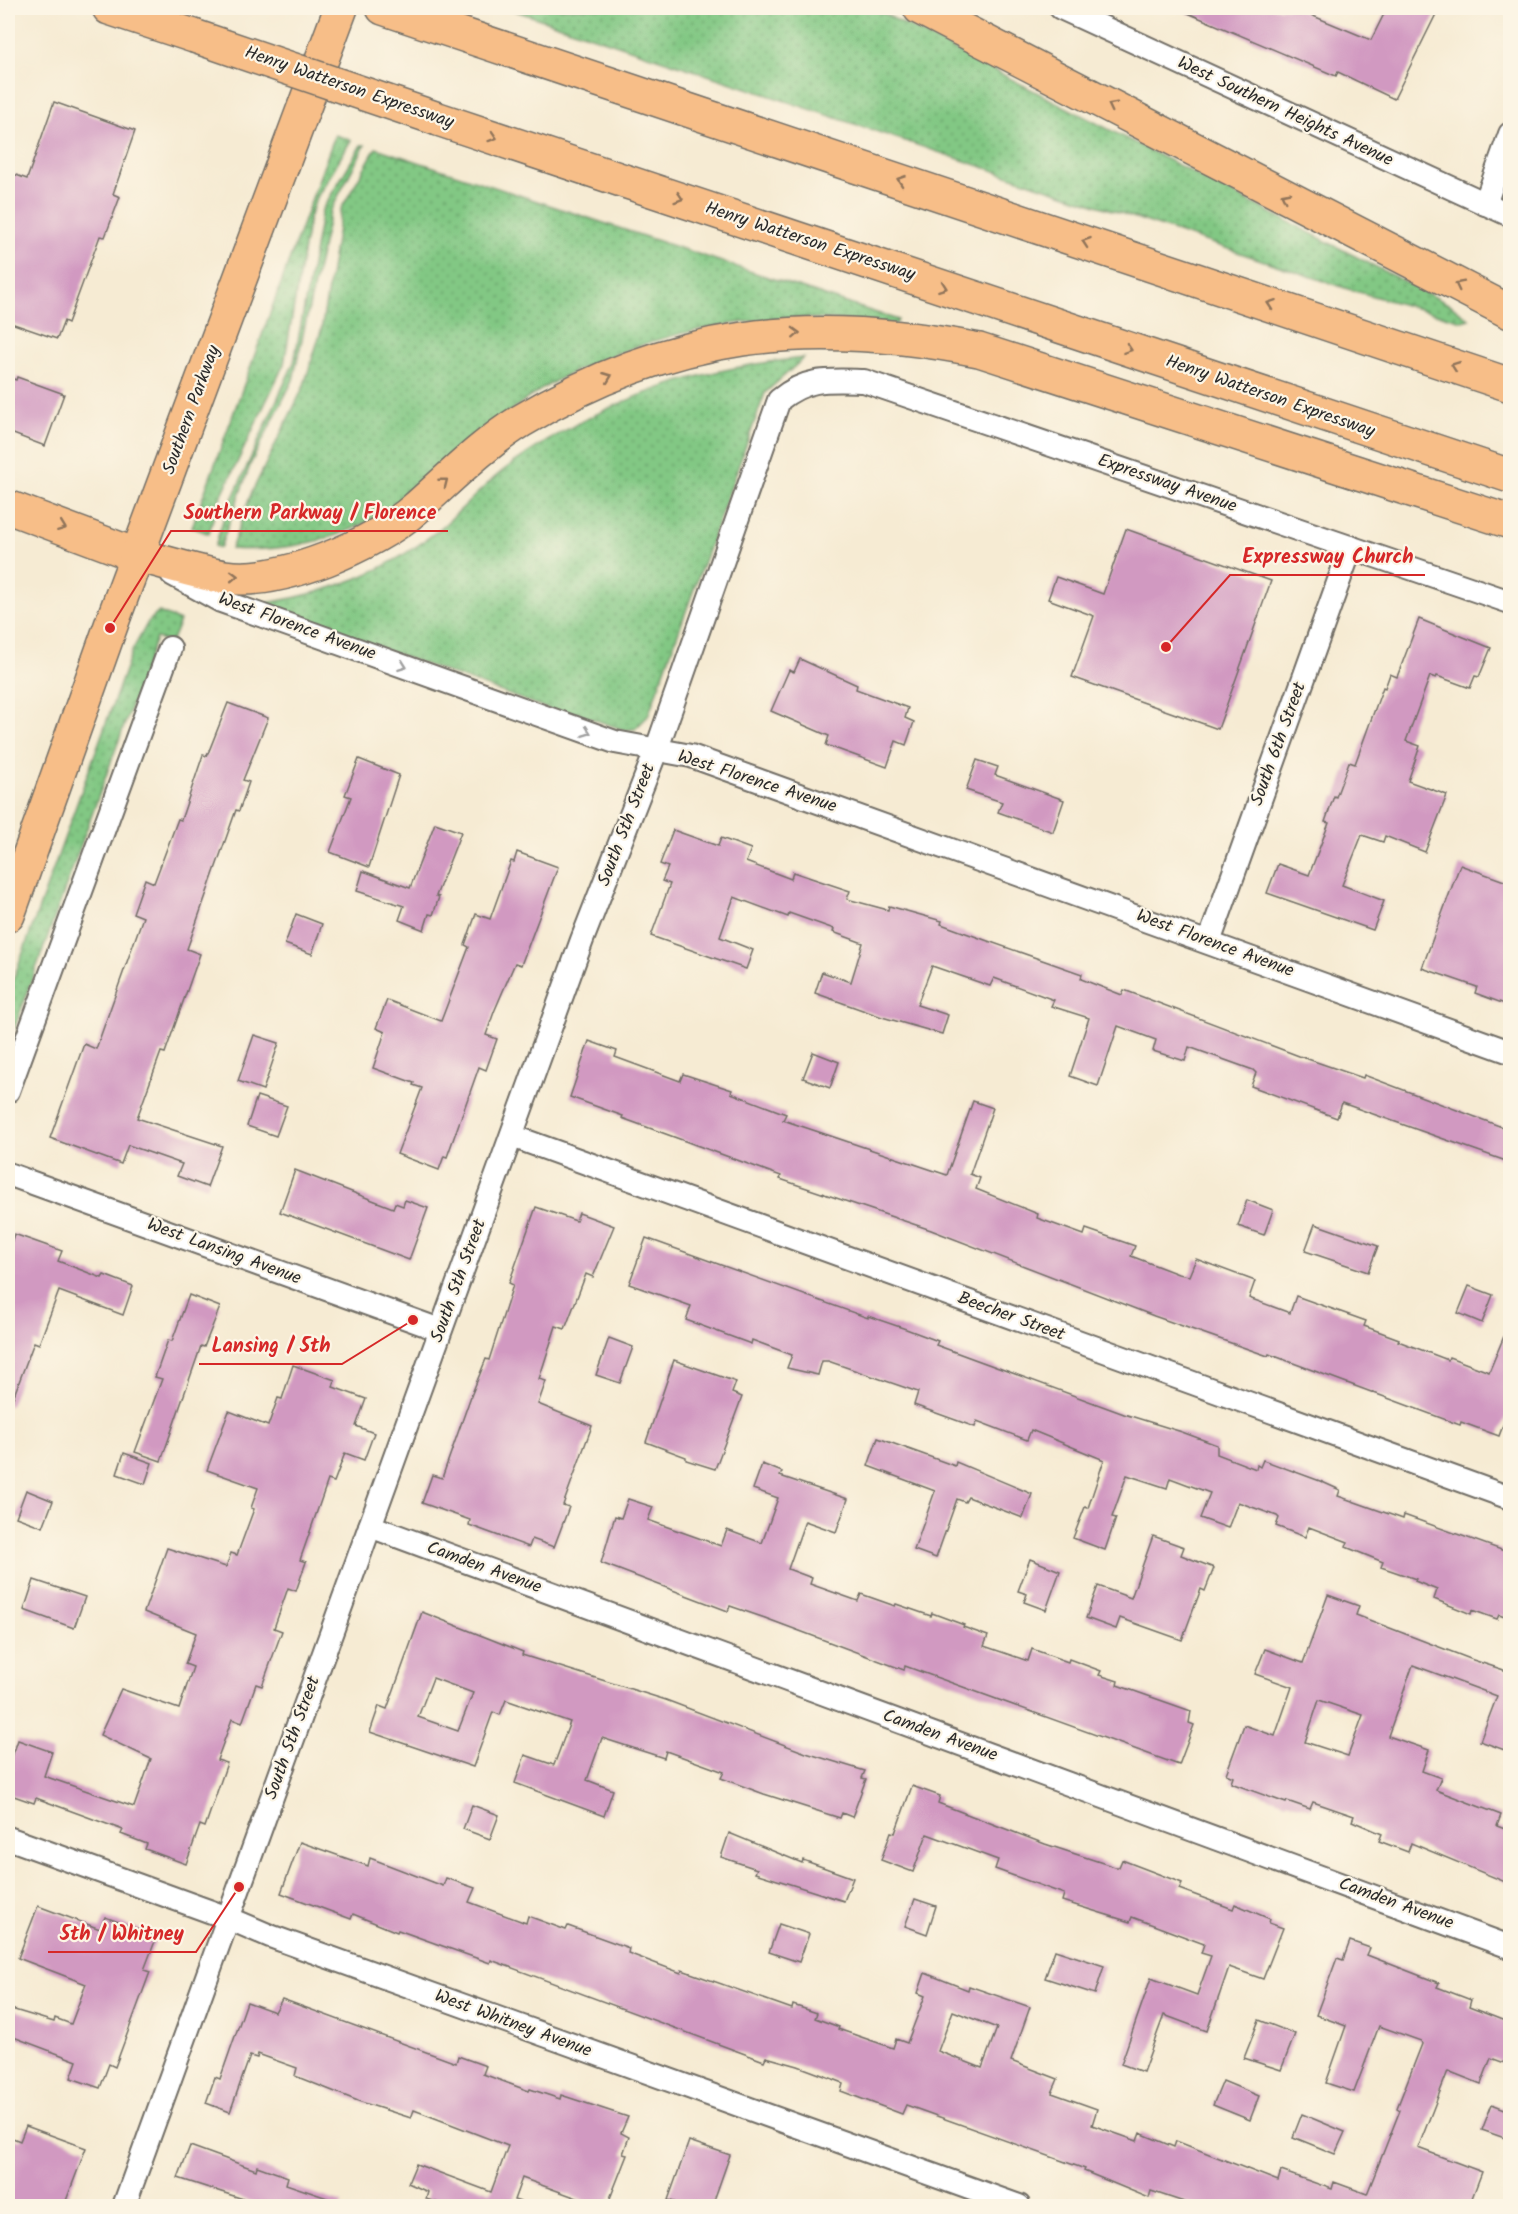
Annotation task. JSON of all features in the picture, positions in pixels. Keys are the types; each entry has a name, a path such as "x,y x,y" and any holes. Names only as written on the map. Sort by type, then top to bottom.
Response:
{"main road":[{"name":"Henry Watterson Expressway","path":"109,8 1510,476"},
{"name":"Southern Parkway","path":"8,915 136,555 341,8"},
{"path":"383,8 1510,385"},
{"path":"920,8 1510,312"},
{"path":"136,555 227,578 298,569 338,555 395,525 435,488 519,422 589,385 675,351 773,334 832,332 927,339 979,350 1510,522"},
{"name":"West Florence Avenue","path":"8,507 136,555"}],"street":[{"name":"West Southern Heights Avenue","path":"1060,8 1510,215"},
{"path":"1485,204 1510,134"},
{"name":"Expressway Avenue","path":"820,379 864,381 1510,603"},
{"name":"South 5th Street","path":"124,2206 582,940 656,751 779,400 792,389 820,379"},
{"name":"South 6th Street","path":"1209,942 1351,547"},
{"name":"West Florence Avenue","path":"136,555 221,601 615,742 691,756 1510,1052"},
{"path":"8,1091 170,648"},
{"name":"Beecher Street","path":"512,1136 1510,1498"},
{"name":"West Lansing Avenue","path":"8,1174 440,1330"},
{"name":"Camden Avenue","path":"370,1526 1510,1947"},
{"name":"West Whitney Avenue","path":"8,1838 228,1918 270,1936 1019,2206"}],"green space":[{"path":"507,8 873,8 1452,306 1469,319 1462,321 1348,289"},
{"path":"335,135 351,140 316,199 309,218 284,364 216,507 209,534 192,527"},
{"path":"361,145 365,145 330,212 293,380 251,463 220,548 215,546 224,517 294,362 322,210"},
{"path":"376,148 898,320 896,324 797,318 739,323 682,333 626,350 599,360 545,387 493,424 420,486 367,522 318,541 266,549 231,549 251,494 303,388 321,331 341,209"},
{"path":"804,358 765,393 648,716 635,729 624,730 576,713 573,718 267,607 267,603 336,586 398,558 437,531 512,464 580,422 615,405 687,379 764,363"},
{"path":"159,612 180,621 171,642 156,638 8,1046 8,994 132,651 148,622"}],"building":[{"path":"1176,8 1294,8 1371,40 1387,8 1439,8 1394,99 1338,72 1336,76"},
{"path":"54,102 135,131 113,194 120,197 105,237 100,236 68,323 64,321 57,339 8,322 8,172 27,179"},
{"path":"8,377 16,380 17,377 64,394 45,446 8,432"},
{"path":"1126,529 1271,581 1218,729 1072,677 1094,616 1048,599 1056,577 1103,594"},
{"path":"1419,619 1491,648 1479,677 1475,676 1470,688 1437,676 1436,678 1430,676 1406,741 1420,746 1408,781 1447,795 1425,852 1385,836 1383,842 1362,835 1342,885 1384,901 1373,930 1267,893 1278,864 1309,875 1329,823 1325,822 1334,796 1336,797 1349,762 1355,764 1383,687 1385,688 1390,674 1397,677"},
{"path":"800,659 857,685 856,689 908,708 905,718 914,722 906,745 896,741 887,767 826,745 829,736 771,711 789,670 794,672"},
{"path":"228,703 268,718 243,780 249,782 239,811 236,810 187,949 200,954 165,1053 161,1052 137,1118 222,1146 207,1187 177,1176 182,1164 128,1145 121,1164 50,1138 84,1044 96,1049 143,917 133,913 145,879 154,883 178,819 181,820 203,755 207,756"},
{"path":"359,759 399,775 369,867 330,852 351,797 345,795"},
{"path":"977,760 998,767 995,775 1064,800 1053,832 998,812 1002,802 966,790"},
{"path":"435,823 461,832 436,896 439,897 433,915 429,914 424,930 399,920 404,906 357,891 363,871 410,888"},
{"path":"673,830 718,846 721,838 751,849 746,862 791,879 793,872 850,891 847,899 888,910 889,906 942,921 941,924 1082,974 1081,979 1122,995 1124,990 1299,1056 1363,1078 1364,1075 1510,1130 1510,1149 1506,1161 1342,1103 1337,1118 1251,1086 1256,1073 1253,1070 1189,1047 1185,1061 1153,1051 1156,1040 1118,1026 1098,1086 1070,1076 1089,1018 1051,1006 1054,1000 994,978 990,986 932,966 917,1005 948,1015 942,1034 882,1017 815,993 822,972 851,982 863,943 833,932 834,929 789,913 788,917 734,897 720,937 753,950 746,969 651,936 670,884 662,881 668,867 660,864"},
{"path":"517,852 558,867 521,965 515,963 494,1012 486,1035 497,1039 486,1070 479,1067 447,1157 444,1156 439,1170 397,1154 422,1088 373,1068 385,1032 376,1028 387,1000 441,1021 469,947 465,945 476,914 490,919 511,861 514,862"},
{"path":"1460,865 1510,883 1510,1006 1475,993 1477,987 1422,968"},
{"path":"296,914 322,924 312,954 285,944"},
{"path":"254,1035 279,1043 263,1090 238,1081"},
{"path":"589,1041 617,1051 615,1057 680,1081 683,1074 732,1090 731,1093 786,1114 783,1120 947,1175 973,1101 993,1108 970,1174 980,1178 976,1189 1038,1214 1037,1218 1084,1235 1086,1229 1135,1246 1131,1256 1178,1274 1189,1276 1196,1259 1255,1281 1249,1298 1290,1313 1296,1296 1366,1321 1364,1326 1399,1339 1398,1341 1448,1360 1449,1357 1489,1372 1510,1322 1510,1407 1499,1436 1461,1422 1460,1425 1269,1354 1268,1356 1154,1316 931,1230 780,1179 781,1176 570,1097"},
{"path":"813,1052 839,1062 830,1088 803,1078"},
{"path":"257,1096 287,1106 276,1136 247,1126"},
{"path":"295,1170 393,1208 395,1203 403,1206 405,1200 428,1208 409,1260 280,1212"},
{"path":"1247,1200 1273,1210 1264,1235 1238,1226"},
{"path":"536,1207 576,1221 579,1213 614,1226 593,1277 586,1274 565,1329 556,1326 539,1379 546,1381 538,1404 592,1426 563,1505 569,1507 554,1547 532,1539 529,1547 469,1525 470,1520 422,1503 432,1475 442,1478 471,1396 486,1359 489,1360 513,1285 509,1283"},
{"path":"1315,1224 1378,1246 1368,1272 1305,1251"},
{"path":"14,1234 62,1251 58,1261 102,1278 104,1275 133,1286 123,1315 59,1291 39,1344 34,1342 10,1406 8,1406 8,1252"},
{"path":"646,1238 868,1318 868,1316 906,1329 938,1341 936,1345 1124,1414 1217,1445 1217,1454 1256,1469 1257,1465 1260,1467 1263,1460 1340,1490 1338,1496 1403,1519 1404,1515 1510,1553 1510,1619 1499,1615 1497,1619 1472,1610 1471,1614 1434,1599 1437,1590 1415,1581 1416,1579 1381,1567 1383,1562 1346,1547 1348,1542 1309,1527 1305,1537 1276,1526 1279,1518 1277,1516 1238,1502 1228,1528 1200,1518 1210,1493 1170,1478 1167,1488 1127,1475 1112,1517 1116,1518 1105,1550 1073,1538 1085,1507 1088,1508 1104,1460 1031,1430 1027,1440 977,1421 975,1427 914,1405 918,1392 828,1361 822,1361 818,1375 787,1368 792,1355 752,1340 751,1344 686,1320 691,1306 629,1284"},
{"path":"1469,1286 1493,1295 1482,1323 1458,1313"},
{"path":"189,1295 220,1307 204,1347 201,1346 161,1461 135,1452 162,1379 155,1377 168,1340 172,1341"},
{"path":"609,1338 633,1347 620,1383 596,1375"},
{"path":"674,1360 736,1382 732,1393 742,1397 715,1469 686,1460 686,1457 646,1442"},
{"path":"293,1365 335,1380 333,1387 366,1399 356,1426 374,1433 364,1460 345,1453 334,1482 328,1480 300,1560 306,1562 296,1591 288,1588 274,1628 282,1631 262,1686 256,1684 242,1723 232,1719 217,1760 227,1763 205,1827 200,1825 186,1864 145,1849 147,1844 121,1834 123,1830 36,1798 34,1803 8,1794 8,1769 18,1740 52,1752 44,1776 134,1807 151,1759 100,1735 121,1689 179,1709 193,1667 185,1664 196,1633 144,1612 167,1548 226,1567 231,1553 237,1555 254,1509 251,1508 258,1488 207,1470 229,1411 268,1426 278,1398 282,1399"},
{"path":"878,1438 955,1466 956,1462 1032,1494 1023,1518 968,1497 965,1502 957,1499 936,1558 914,1550 935,1491 868,1466"},
{"path":"124,1453 152,1463 145,1484 117,1474"},
{"path":"762,1464 782,1472 780,1476 848,1499 836,1532 805,1521 788,1569 812,1578 810,1584 858,1601 861,1594 931,1616 932,1613 964,1625 963,1627 988,1636 984,1646 1028,1661 1032,1649 1068,1662 1069,1659 1101,1671 1099,1675 1118,1681 1117,1685 1191,1711 1189,1723 1194,1725 1179,1765 905,1666 904,1670 730,1606 728,1611 601,1563 615,1516 621,1518 628,1499 653,1507 648,1520 721,1546 727,1530 762,1543 778,1498 753,1489"},
{"path":"26,1490 53,1501 43,1527 16,1517"},
{"path":"1153,1536 1184,1547 1181,1555 1214,1568 1205,1591 1201,1589 1182,1640 1120,1618 1116,1629 1086,1618 1098,1586 1131,1598"},
{"path":"1030,1559 1060,1571 1046,1610 1024,1602 1027,1594 1018,1591"},
{"path":"34,1580 85,1597 74,1628 24,1610"},
{"path":"1328,1595 1359,1606 1356,1615 1473,1660 1507,1671 1510,1665 1510,1752 1480,1741 1497,1696 1413,1665 1388,1736 1429,1750 1422,1771 1441,1778 1436,1790 1501,1815 1497,1826 1510,1831 1510,1884 1411,1843 1408,1852 1379,1841 1382,1834 1352,1821 1354,1816 1313,1802 1310,1809 1287,1801 1286,1803 1231,1783 1233,1777 1226,1774 1244,1725 1275,1736 1292,1687 1255,1674 1265,1649 1303,1663","holes":["1319,1700 1363,1715 1348,1756 1305,1742"]},
{"path":"422,1612 523,1652 522,1655 666,1700 806,1753 865,1771 862,1778 866,1779 852,1817 842,1813 840,1818 721,1778 724,1772 666,1751 664,1758 602,1738 587,1780 613,1790 604,1816 515,1783 525,1755 554,1765 570,1722 506,1700 500,1715 493,1712 473,1767 370,1732 379,1706 387,1709","holes":["433,1678 473,1693 458,1731 418,1717"]},
{"path":"912,1786 940,1796 938,1803 1045,1844 1115,1867 1119,1867 1122,1860 1182,1883 1179,1889 1233,1909 1235,1904 1270,1919 1269,1923 1283,1928 1263,1979 1229,1967 1207,2031 1164,2015 1143,2072 1121,2064 1151,1978 1197,1995 1211,1956 1201,1953 1204,1944 1132,1917 1130,1922 1062,1901 1064,1894 995,1869 998,1860 927,1834 913,1872 881,1860 891,1832 895,1833"},
{"path":"472,1805 499,1815 490,1839 463,1829"},
{"path":"729,1833 802,1863 803,1860 853,1878 844,1901 755,1873 757,1869 721,1857"},
{"path":"300,1842 368,1866 370,1858 443,1886 446,1878 475,1888 469,1902 526,1923 528,1916 566,1930 568,1926 629,1948 628,1953 681,1973 682,1970 792,2009 793,2005 817,2013 815,2018 839,2027 838,2029 893,2048 896,2039 907,2043 925,1996 918,1993 925,1973 968,1990 969,1986 1030,2007 1011,2061 1058,2079 1052,2093 1097,2109 1092,2125 1137,2141 1140,2133 1174,2147 1176,2141 1278,2181 1281,2171 1332,2189 1334,2182 1367,2194 1400,2110 1397,2108 1422,2044 1421,2041 1379,2026 1354,2092 1326,2083 1346,2026 1316,2015 1337,1958 1343,1960 1350,1941 1370,1948 1367,1955 1439,1983 1437,1987 1471,2000 1469,2007 1510,2023 1510,2065 1491,2058 1481,2084 1448,2071 1418,2148 1482,2172 1469,2206 1196,2206 1151,2191 1149,2198 1084,2171 1085,2169 906,2105 902,2114 841,2091 843,2084 841,2082 798,2066 766,2057 764,2061 491,1960 490,1963 398,1930 397,1932 353,1914 351,1919 281,1893","holes":["953,2011 997,2028 982,2068 938,2051"]},
{"path":"915,1899 936,1906 927,1934 905,1926"},
{"path":"38,1906 100,1929 105,1917 157,1936 144,1970 150,1972 115,2067 109,2064 100,2088 71,2078 77,2061 8,2035 8,2008 54,2022 55,2018 71,2024 86,1984 18,1958"},
{"path":"779,1924 809,1934 799,1962 769,1952"},
{"path":"1055,1950 1104,1966 1095,1994 1045,1978"},
{"path":"282,1999 456,2063 458,2056 486,2066 483,2074 529,2091 530,2089 560,2099 561,2095 628,2117 621,2133 629,2137 623,2154 627,2155 607,2206 599,2206 522,2178 514,2200 524,2203 524,2206 448,2206 426,2199 428,2192 408,2183 416,2164 491,2192 508,2146 414,2110 411,2118 358,2101 295,2076 297,2068 258,2054 257,2058 250,2056 230,2112 206,2103 215,2077 220,2079 247,2002 275,2012"},
{"path":"1259,2020 1295,2034 1281,2070 1244,2058"},
{"path":"1223,2081 1259,2096 1250,2120 1213,2105"},
{"path":"1492,2104 1510,2111 1510,2140 1482,2130"},
{"path":"1302,2114 1345,2132 1335,2154 1293,2137"},
{"path":"26,2126 86,2148 64,2206 8,2206 8,2136 20,2141"},
{"path":"689,2141 730,2155 712,2206 685,2206 668,2200"},
{"path":"190,2146 256,2170 257,2166 288,2177 286,2184 342,2203 341,2206 265,2206 178,2178"}],"place":[{"name":"Southern Parkway / Florence","path":"110,628"},
{"name":"Expressway Church","path":"1166,647"},
{"name":"Lansing / 5th","path":"413,1320"},
{"name":"5th / Whitney","path":"239,1887"}]}
